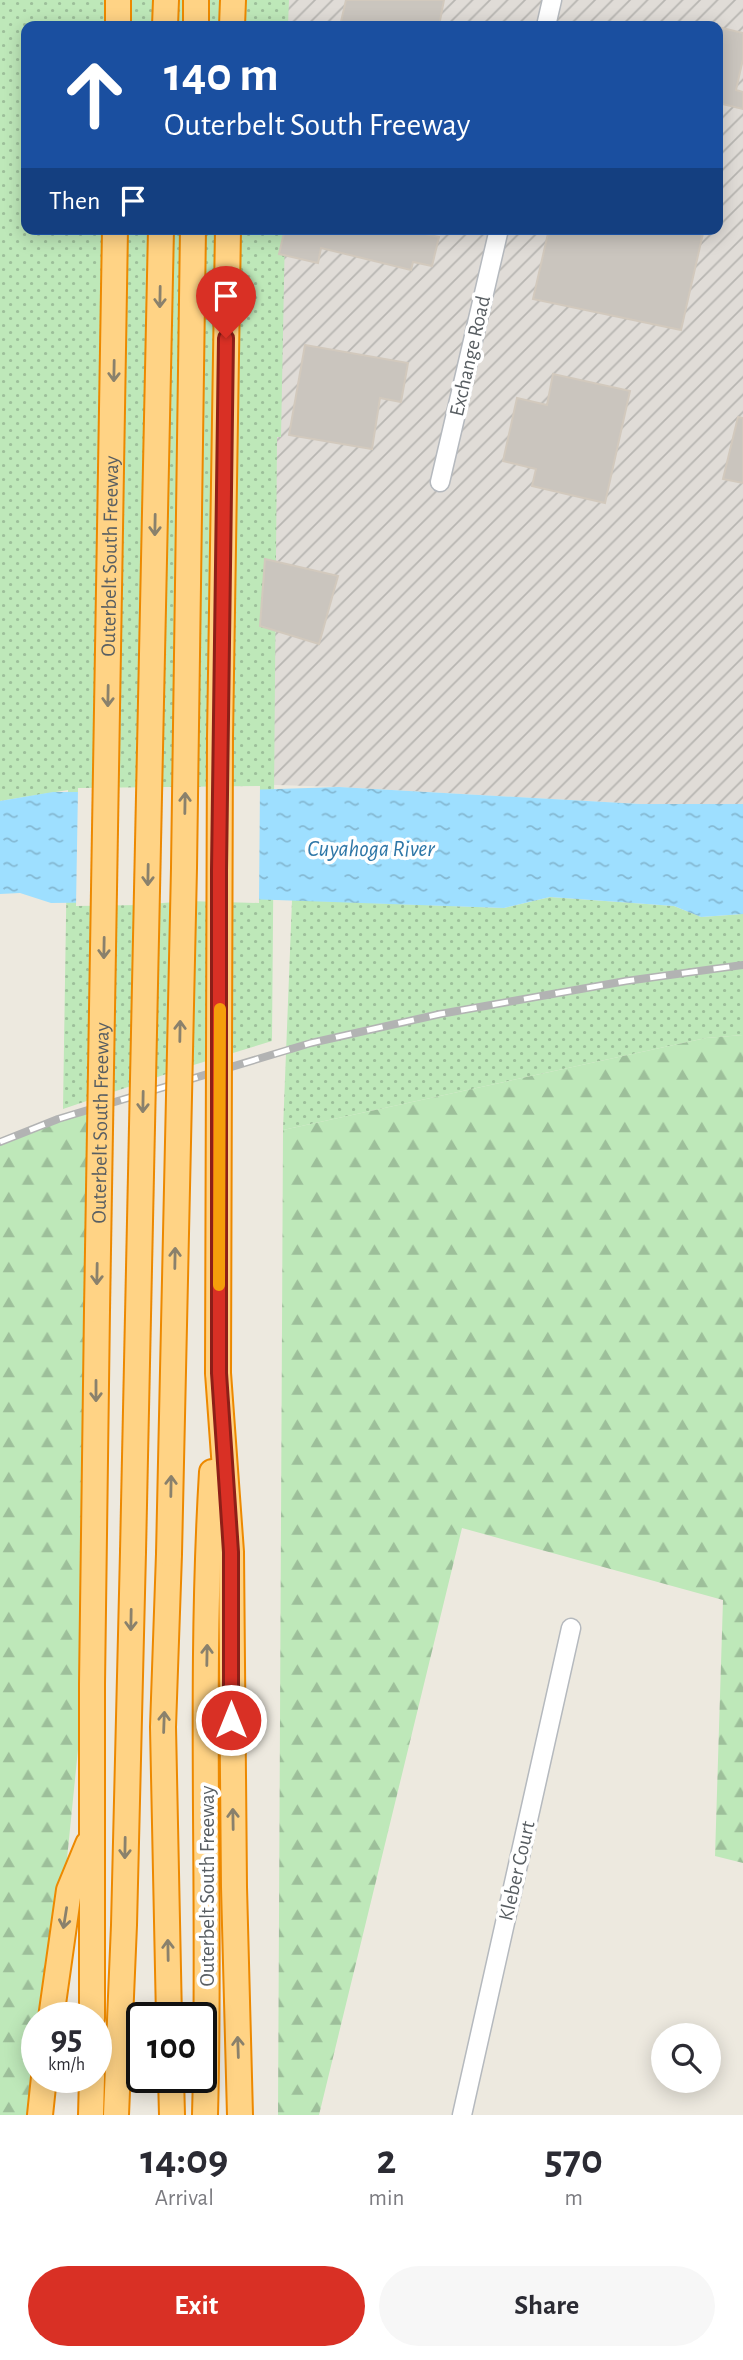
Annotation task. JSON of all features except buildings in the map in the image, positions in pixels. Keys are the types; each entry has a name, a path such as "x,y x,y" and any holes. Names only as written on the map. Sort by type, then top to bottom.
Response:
{"highway":[{"path":"118,0 118,21"},
{"path":"165,21 166,0"},
{"path":"196,0 196,21"},
{"path":"232,21 233,0"},
{"name":"Outerbelt South Freeway","path":"92,2002 94,1550 115,235"},
{"path":"116,2115 124,1925 133,1552 161,235"},
{"path":"169,2002 163,1727 184,854 193,235"},
{"name":"Outerbelt South Freeway","path":"205,2115 208,2009 206,1842 219,1552 220,724 228,235"},
{"path":"219,1552 233,1860 240,2115"},
{"path":"53,2002 69,1891 93,1830"},
{"path":"40,2115 42,2093"},
{"path":"91,2115 92,2093"},
{"path":"171,2093 172,2115"}],"street":[{"path":"546,21 552,0"},
{"name":"Exchange Road","path":"440,482 498,235"},
{"name":"Kleber Court","path":"462,2115 571,1628"}],"shaded area":[{"path":"237,0 743,0 743,804 640,804 220,783 230,235 723,235 723,21 236,21"}],"green space":[{"path":"0,0 289,0 288,21 21,21 21,235 285,235 281,437 277,437 272,1041 63,1109 68,790 0,801"},
{"path":"550,897 674,906 701,917 743,914 743,1035 706,1038 283,1130 292,900 504,908"},
{"path":"743,1035 743,1863 715,1856 723,1600 462,1528 319,2115 278,2115 283,1130 706,1038"},
{"path":"105,1105 85,1680 53,2002 21,2002 21,2093 38,2093 40,2115 0,2115 0,1142 58,1119"}],"water":[{"name":"Cuyahoga River","path":"339,787 640,804 743,804 743,914 701,917 674,906 550,897 504,908 187,897 139,902 51,903 20,893 0,894 0,801 53,792 190,792"}],"pier":[{"path":"260,786 259,903 187,901 76,906 78,788"}],"railway":[{"path":"0,1142 58,1119 311,1043 440,1014 626,981 743,965"}],"slow traffic":[{"path":"219,1285 220,1009"}],"route":[{"path":"226,338 219,870 219,1373 231,1552 231,1720"}]}
